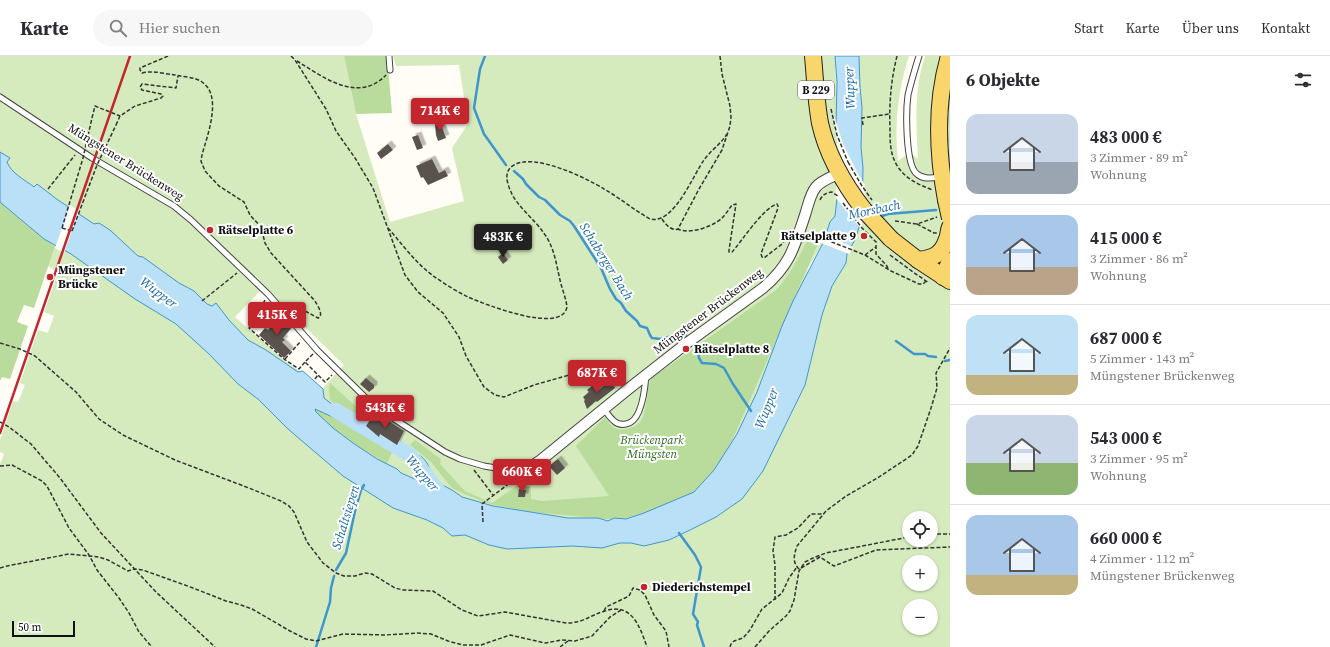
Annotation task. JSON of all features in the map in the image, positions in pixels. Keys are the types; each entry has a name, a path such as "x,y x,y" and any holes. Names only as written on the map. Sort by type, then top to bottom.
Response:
{"main road":[{"name":"B 229","path":"813,56 821,125 831,155 844,167 851,192 884,241 918,260 946,279"},
{"path":"943,217 946,198 939,153 939,120 941,89 949,56"},
{"path":"918,260 929,259 942,252 950,227"},
{"path":"946,279 950,261"}],"street":[{"name":"Müngstener Brückenweg","path":"532,466 690,341 772,281 789,258 805,231 815,188 844,167"}],"lane":[{"path":"389,56 390,70"},
{"path":"919,56 908,95 906,120 910,162 912,169 921,177 942,177"},
{"name":"Müngstener Brückenweg","path":"0,97 79,149 174,206 243,269 283,309 322,355 374,404 445,452 468,462 508,470 520,470 532,466"},
{"path":"604,409 612,420 617,423 626,424 634,421 643,398 646,375"}],"path":[{"path":"168,56 140,68 140,70 142,73 152,72 201,81 210,90 213,104 212,116 201,161 205,171 219,186 244,202 250,215 261,227 264,242 271,253 315,301 319,307 321,315 318,318 305,311 289,307 283,309"},
{"path":"291,56 326,109 336,131 355,158 373,188 405,275 418,292 443,313 459,337 466,356 480,383 490,393 504,397 534,385 593,369 609,370 627,390"},
{"path":"679,229 678,227 722,150 730,126 731,112 722,74 720,56"},
{"path":"897,56 890,88 889,114 891,151 894,161 901,171"},
{"path":"295,60 328,80 339,85 349,87 363,87 377,83 384,78 390,70"},
{"path":"120,116 95,106 83,158 62,228 72,231 97,165 120,116 135,106 161,98 163,96 161,94 142,90 140,87 141,85 176,88 178,76"},
{"path":"830,106 844,167 862,186 873,202"},
{"path":"862,125 862,118 889,114"},
{"path":"388,228 424,268 468,297 531,318 554,318 561,315 566,310 566,302 554,252 550,241 515,200 510,191 506,177 511,166 520,162 529,161 554,166 590,181 650,218 656,220 670,213 678,203 704,159 727,134"},
{"path":"48,189 79,149"},
{"path":"820,201 826,193 832,192 837,194 862,228 884,241"},
{"path":"662,218 674,230 696,230 721,219 732,205 736,204 729,250 729,252 732,252 762,216 776,204 778,208 761,254 764,258 782,244 792,230 796,228 865,255 888,269 919,284 923,284 926,281"},
{"path":"917,224 943,217"},
{"path":"895,221 917,224 934,233"},
{"path":"888,269 876,254 884,241 892,222"},
{"path":"865,255 884,241"},
{"path":"202,301 243,269"},
{"path":"268,294 249,328 284,359 299,369 311,356"},
{"path":"284,359 305,336"},
{"path":"0,343 20,349 35,356 76,392 99,419 123,435 175,460 287,504 294,512 306,542 323,563 336,573 344,576 355,576 365,573 372,574 395,588 403,590 433,591 462,610 478,616 505,612 566,623 575,623 604,611 621,610 631,615 638,625 647,647"},
{"path":"799,569 794,557 797,546 824,514 846,496 879,477 912,455 918,446 935,395 937,388 936,373 950,348"},
{"path":"305,362 325,382 331,375"},
{"path":"315,378 318,375"},
{"path":"0,422 31,444 60,478 101,533 161,597 215,647"},
{"path":"468,462 493,495"},
{"path":"0,466 12,465 42,481 47,486 69,528 89,555 97,570 125,607 139,632 152,647"},
{"path":"483,522 482,504 532,466"},
{"path":"775,600 775,565 773,551 775,537 786,535 798,528 811,514 824,514"},
{"path":"938,534 950,534"},
{"path":"754,647 790,611 794,600 799,569 805,562 826,553 902,538"},
{"path":"799,569 820,557 834,566 876,550 950,547"},
{"path":"0,568 69,554 89,555 108,560 128,571 134,569 143,570 226,601 247,607 306,639 316,641 343,634 385,635 417,633 431,634 463,645 481,645 510,635 545,643 562,640 575,641 592,636 610,617 621,610"},
{"path":"730,647 734,641 743,638 750,630 762,609 782,594 789,578 797,567"},
{"path":"604,611 606,607 629,596 633,588 640,590 645,595 654,615 666,631 669,647"},
{"path":"560,647 568,641"}],"green space":[{"name":"Brückenpark Müngsten","path":"0,56 344,56 356,114 390,222 464,201 452,148 468,124 459,65 396,66 393,56 835,56 840,171 835,217 830,222 823,243 808,268 797,321 735,465 635,543 644,546 690,530 716,517 742,499 788,421 805,385 822,315 832,286 846,263 847,254 856,238 862,216 862,108 859,56 909,56 902,82 898,108 896,135 898,161 911,153 918,159 916,120 917,94 921,68 925,56 950,56 950,647 0,647 0,464 4,454 0,452 0,440 13,401 18,402 25,385 20,383 38,330 48,333 54,316 44,312 58,273 0,231","holes":["264,287 344,365 323,388 283,359 235,317"]},
{"path":"344,56 387,56 392,113 356,114"},
{"path":"0,202 44,239 55,246 34,308 24,305 17,322 28,326 10,379 2,377 0,381"},
{"name":"Brückenpark Müngsten","path":"807,241 817,246 732,441 707,483 672,507 617,520 531,512 490,504 452,488 431,462 410,445 415,440 441,459 440,464 465,491 492,503 525,480 531,486 531,499 542,501 609,496 576,446 605,417 611,425 618,429 634,427 640,422 645,409 647,393 652,378 776,290 790,273"},
{"path":"330,383 361,411 357,429 393,450 387,464 343,437 298,398 351,426 353,419 330,400"}],"water":[{"path":"835,56 859,56 862,108 862,216 856,238 847,254 846,263 832,286 822,315 805,385 763,471 742,499 716,517 690,530 669,540 644,546 631,543 620,543 602,548 572,546 507,549 489,545 465,535 452,536 443,528 427,520 393,508 343,476 288,429 258,399 238,384 209,354 176,324 135,299 71,254 44,239 0,202 0,152 10,158 7,162 12,170 34,187 37,184 94,224 99,223 110,230 138,256 143,257 179,283 194,291 207,304 212,306 216,303 229,320 248,340 266,350 298,372 303,371 323,389 324,398 352,420 350,425 315,409 316,412 333,428 353,443 377,459 397,469 401,473 417,480 429,478 462,497 493,506 568,518 598,518 608,521 614,518 626,519 694,492 714,470 737,434 757,392 793,301 823,243 830,222 835,216 840,171 839,140 836,123 837,82"},
{"path":"409,448 426,461 431,475 422,476 402,454"}],"pier":[{"path":"834,115 843,144 865,185 864,216 861,229 835,197 838,171 837,140"},
{"path":"70,205 79,211 64,253 55,248"},
{"path":"824,235 853,247 849,254 821,243"}],"building":[{"path":"440,122 446,138 438,141 435,124"},
{"path":"418,135 423,148 417,150 412,137"},
{"path":"388,144 393,150 381,159 377,153"},
{"path":"432,159 439,173 445,170 448,176 428,185 423,177 421,178 416,166"},
{"path":"503,253 508,260 503,264 498,257"},
{"path":"280,316 292,327 283,338 285,340 282,342 291,351 284,358 259,335 265,328 268,330"},
{"path":"366,378 374,385 374,388 369,392 360,384"},
{"path":"609,381 615,388 587,409 583,397 589,392 587,390 593,385 595,389 597,387 599,390"},
{"path":"375,412 404,431 397,445 380,434 379,437 366,426"},
{"path":"558,459 565,468 557,475 549,466"},
{"path":"519,489 526,490 525,497 518,497"}],"waterway":[{"name":"Schaberger Bach","path":"485,56 480,69 474,108 484,134 506,165"},
{"name":"Schaberger Bach","path":"514,171 539,197 545,200 560,215 570,221 601,268 616,299 640,326 647,328 652,338 661,339 683,333 689,338"},
{"name":"Morsbach","path":"879,217 888,214 936,210"},
{"path":"896,341 914,354 925,354 936,357"},
{"name":"Schaberger Bach","path":"692,342 698,350 699,358 702,363 716,364 724,368 751,411"},
{"path":"945,361 950,360"},
{"name":"Wupper","path":"335,410 410,455 440,493"},
{"name":"Schaltsiepen","path":"336,570 346,553 355,511 364,485"},
{"path":"679,533 695,555 701,567 693,614 698,622 697,625 704,647"},
{"name":"Schaltsiepen","path":"316,647 330,602 334,576"}],"railway":[{"path":"0,433 130,56"}],"place":[{"name":"Rätselplatte 6","path":"210,230"},
{"name":"Rätselplatte 9","path":"864,236"},
{"name":"Müngstener Brücke","path":"50,277"},
{"name":"Rätselplatte 8","path":"686,349"},
{"name":"Diederichstempel","path":"644,587"}]}
